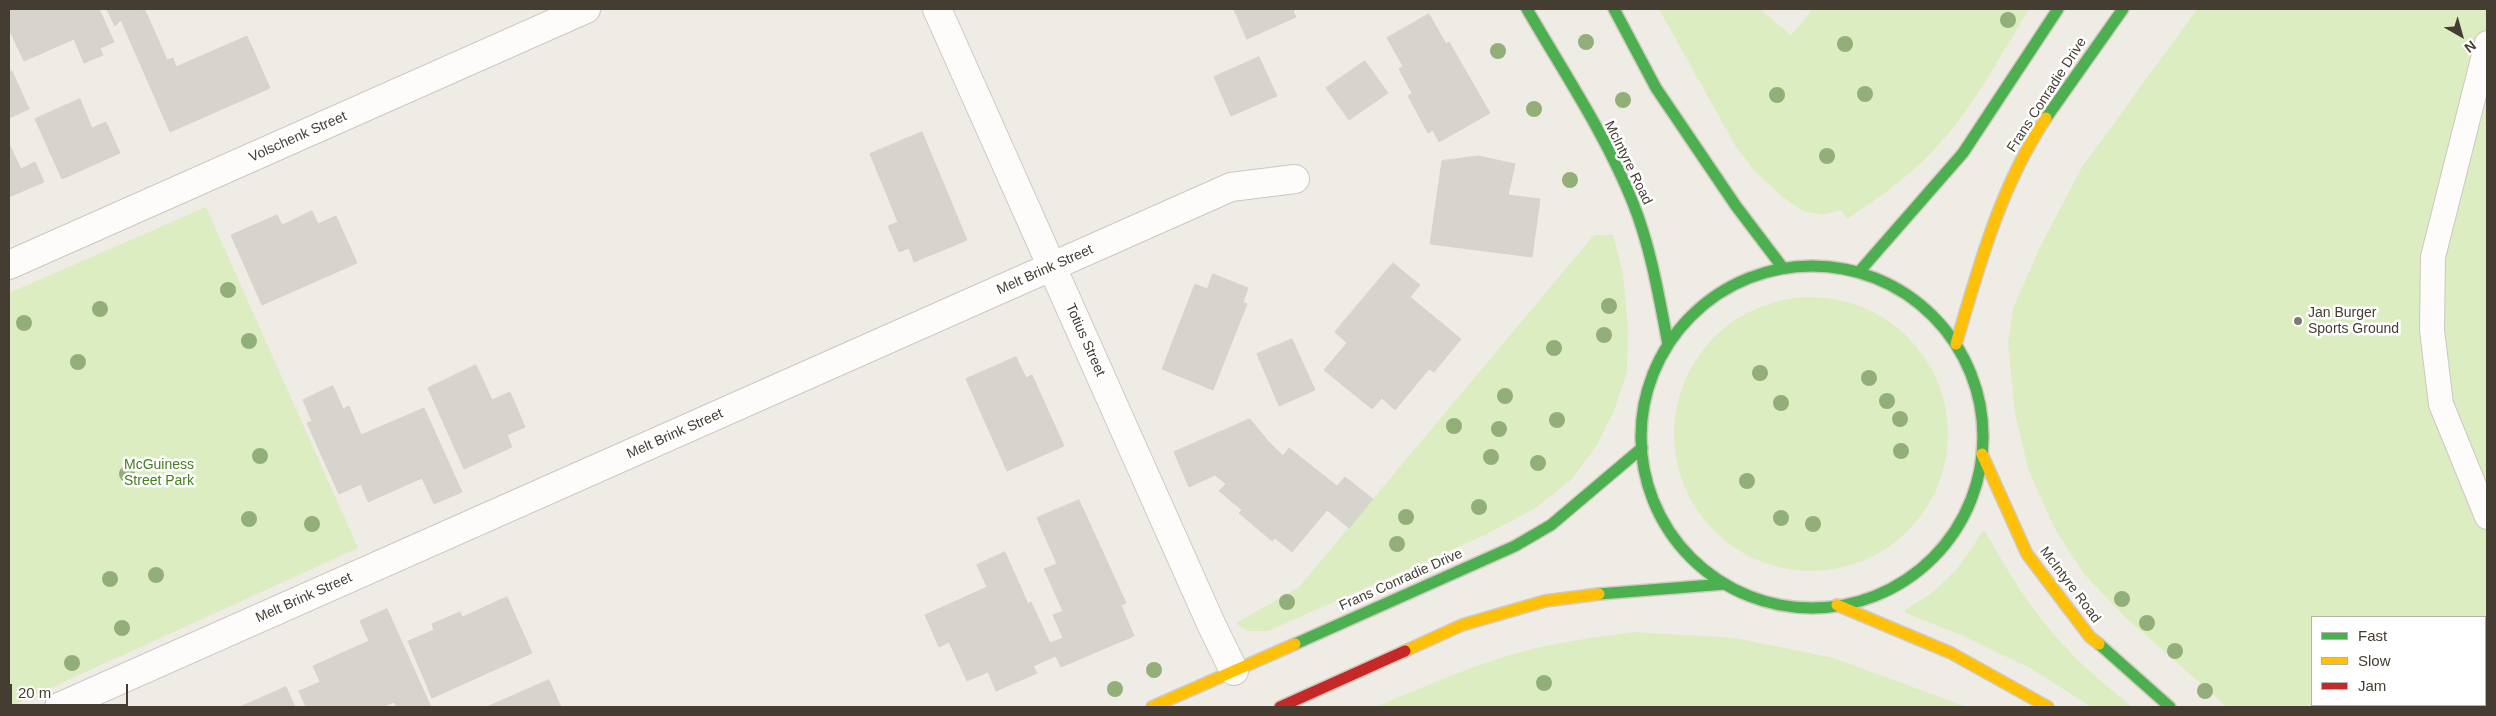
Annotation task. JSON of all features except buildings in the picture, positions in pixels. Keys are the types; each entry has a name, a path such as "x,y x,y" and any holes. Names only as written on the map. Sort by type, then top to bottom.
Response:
{"main road":[{"name":"McIntyre Road","path":"1527,9 1601,139 1633,203 1649,250 1668,344"},
{"path":"1614,9 1662,96 1736,206 1783,268"},
{"path":"1859,272 1963,153 1994,109 2058,9"},
{"name":"Frans Conradie Drive","path":"1956,344 1982,254 2004,194 2034,138 2123,9"},
{"path":"1833,267 1859,272 1886,282 1920,304 1956,344 1969,370 1978,397 1982,426 1982,454 1967,508 1953,532 1935,554 1914,573 1890,588 1864,599 1837,605 1786,606 1748,595 1726,584 1692,559 1666,527 1649,489 1642,448 1642,422 1646,395 1660,358 1668,344 1693,314 1715,297 1739,282 1783,268 1833,267"},
{"name":"Frans Conradie Drive","path":"1152,707 1515,546 1551,525 1642,448"},
{"name":"McIntyre Road","path":"1982,454 2027,554 2090,637 2170,707"},
{"path":"1280,707 1462,625 1545,601 1610,592 1726,584"},
{"path":"1837,605 1950,653 2048,707"}],"street":[{"name":"Volschenk Street","path":"9,265 586,9"},
{"name":"Totius Street","path":"937,9 1051,267 1234,671"},
{"name":"Melt Brink Street","path":"59,707 1231,187 1295,179"}],"lane":[{"path":"2487,43 2433,257 2432,330 2441,404 2487,517"}],"green space":[{"path":"1659,9 1760,9 1791,35 1813,9 2029,9 1984,84 1945,137 1931,153 1901,180 1847,219 1841,210 1822,215 1803,211 1780,195 1754,170 1736,147"},
{"name":"Jan Burger Sports Ground","path":"2197,9 2487,9 2487,707 2227,707 2125,617 2084,574 2054,527 2028,469 2015,413 2008,343 2013,308 2041,245 2082,167"},
{"name":"McGuiness Street Park","path":"206,207 358,548 9,707 9,293"},
{"path":"1594,235 1613,235 1623,273 1628,327 1627,372 1614,411 1597,445 1572,479 1534,509 1487,534 1268,631 1247,631 1236,623 1299,587"},
{"path":"1811,297 1851,303 1887,320 1908,337 1925,358 1942,394 1948,434 1942,474 1925,510 1908,531 1887,548 1851,565 1811,571 1771,565 1735,548 1714,531 1697,510 1680,474 1674,434 1680,394 1697,358 1714,337 1735,320 1771,303"},
{"path":"1983,531 1985,531 2003,563 2044,623 2084,666 2132,707 2091,707 2032,669 1961,635 1905,613 1905,610 1933,592 1958,568"},
{"path":"1634,632 1735,638 1834,658 1967,707 1375,707 1490,661 1522,651 1570,641"}],"traffic: fast":[{"path":"1527,9 1597,129 1633,203 1650,255 1668,344"},
{"path":"1614,9 1656,88 1736,206 1783,268"},
{"path":"1859,272 1963,153 2058,9"},
{"path":"2046,118 2123,9"},
{"path":"1812,266 1845,270 1877,279 1907,295 1933,316 1954,342 1970,372 1979,404 1983,437 1979,470 1970,502 1954,532 1933,558 1907,579 1877,595 1845,604 1812,608 1779,604 1747,595 1717,579 1691,558 1670,532 1654,502 1645,470 1641,437 1645,404 1654,372 1670,342 1691,316 1717,295 1747,279 1779,270 1812,266"},
{"path":"1295,644 1515,546 1551,525 1642,448"},
{"path":"1599,594 1725,584"},
{"path":"2099,644 2170,707"}],"traffic: slow":[{"path":"1956,344 1982,256 2003,199 2030,144 2046,118"},
{"path":"1982,454 2027,554 2090,637 2099,644"},
{"path":"1405,651 1462,625 1545,601 1599,594"},
{"path":"1837,605 1951,653 2048,707"},
{"path":"1152,707 1295,644"}],"traffic: jam":[{"path":"1280,707 1405,651"}],"place":[{"name":"Jan Burger Sports Ground","path":"2298,321"}]}
